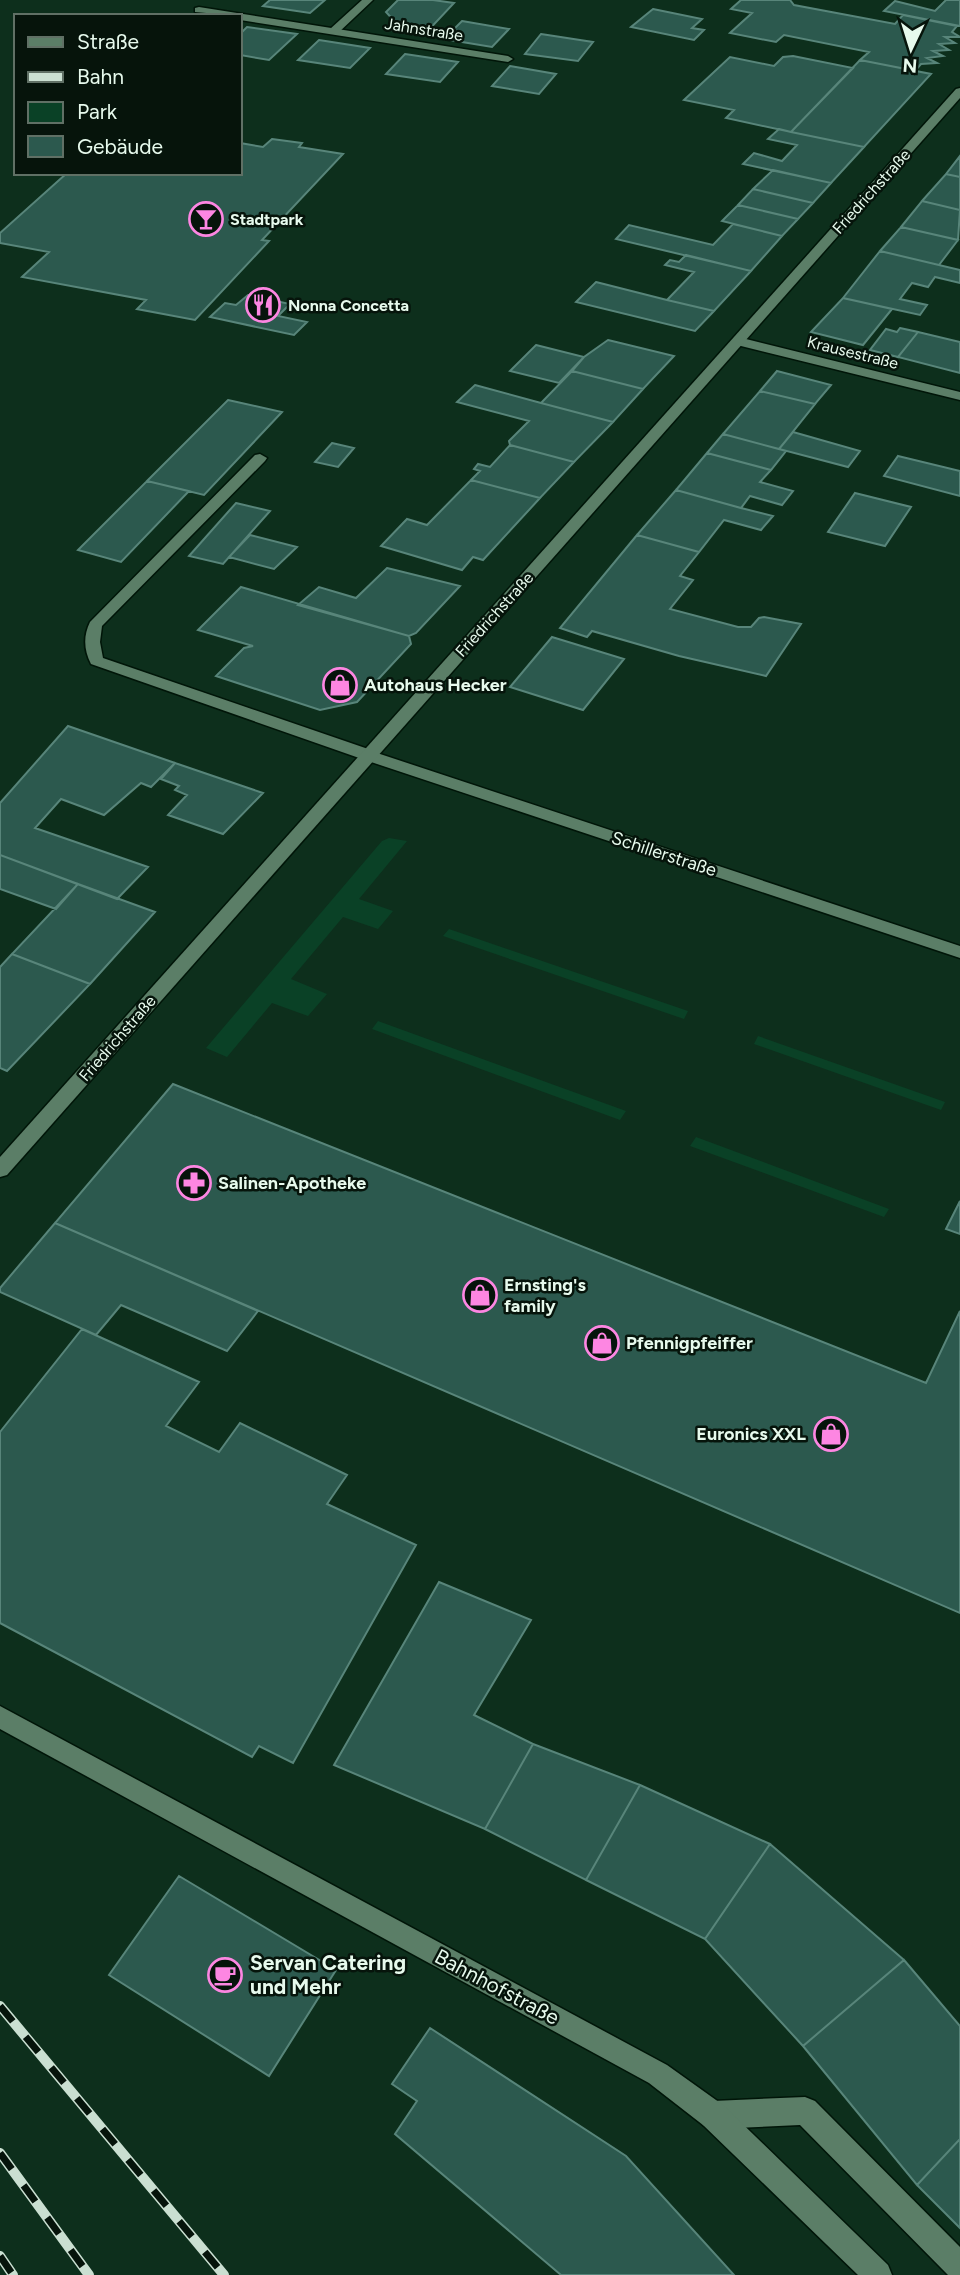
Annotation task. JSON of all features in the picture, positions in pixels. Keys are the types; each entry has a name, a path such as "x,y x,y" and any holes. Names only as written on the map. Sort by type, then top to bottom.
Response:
{"street":[{"name":"Jahnstraße","path":"334,31 369,0"},
{"path":"199,10 222,14"},
{"name":"Jahnstraße","path":"242,17 508,59"},
{"name":"Friedrichstraße","path":"0,1170 960,91"},
{"name":"Krausestraße","path":"738,341 960,396"},
{"name":"Schillerstraße","path":"260,458 95,625 92,642 96,661 368,755 960,952"},
{"name":"Bahnhofstraße","path":"0,1717 658,2074 713,2115 878,2275"},
{"path":"713,2115 805,2111 960,2267"}],"green space":[{"path":"389,838 407,841 359,899 393,911 378,929 343,917 291,979 327,994 308,1016 272,1003 227,1057 206,1048 382,841"},
{"path":"449,929 688,1011 684,1019 443,936"},
{"path":"378,1021 626,1111 620,1120 372,1029"},
{"path":"758,1036 945,1102 941,1110 754,1044"},
{"path":"696,1137 889,1209 884,1217 690,1146"}],"building":[{"path":"270,0 325,0 310,13 263,6"},
{"path":"398,0 454,3 424,35 391,30 397,24 386,12"},
{"path":"741,0 790,0 794,5 895,24 903,15 957,26 952,32 960,37 945,37 955,43 939,44 949,50 933,51 943,56 927,58 937,63 921,64 915,71 860,60 869,52 784,35 776,42 730,33 752,13 731,9"},
{"path":"946,0 960,0 960,26 884,11 895,1 935,11"},
{"path":"653,9 702,19 692,28 704,30 694,40 631,27"},
{"path":"462,21 509,29 492,47 444,39"},
{"path":"247,27 297,34 269,60 242,55 242,32"},
{"path":"541,34 593,42 578,61 525,54"},
{"path":"319,40 370,48 350,68 298,60"},
{"path":"405,54 458,62 440,82 386,74"},
{"path":"793,56 853,68 791,132 726,118 734,110 684,100 730,57 774,66 783,57"},
{"path":"860,60 931,74 864,147 791,132"},
{"path":"510,66 556,74 539,94 492,86"},
{"path":"779,129 864,147 831,183 743,164 754,153 782,161 797,145 768,139"},
{"path":"272,139 302,143 299,147 343,154 262,240 269,241 195,320 137,309 146,300 22,277 49,252 0,243 0,233 65,175 242,175 242,143 263,147"},
{"path":"960,156 960,177 946,174"},
{"path":"773,170 831,183 813,203 753,189"},
{"path":"946,174 960,177 960,210 922,201"},
{"path":"753,189 813,203 798,219 738,205"},
{"path":"922,201 960,210 958,240 901,227"},
{"path":"738,205 798,219 782,236 722,221"},
{"path":"733,224 782,236 751,271 616,239 629,225 713,245"},
{"path":"901,227 958,240 939,265 880,251"},
{"path":"880,251 960,270 960,283 935,277 928,287 912,283 900,299 927,305 920,315 843,298"},
{"path":"686,255 751,271 714,311 667,300 694,272 665,265 670,260 679,262"},
{"path":"596,282 714,311 695,331 576,302"},
{"path":"248,295 290,304 278,316 307,322 294,335 210,317 225,303 236,305"},
{"path":"843,298 892,309 863,345 811,332"},
{"path":"900,328 918,332 898,357 870,350 886,329 897,332"},
{"path":"918,332 960,342 960,373 898,357"},
{"path":"608,340 674,356 643,389 572,371 584,357"},
{"path":"536,345 584,357 559,383 510,371"},
{"path":"572,371 643,389 613,422 541,403"},
{"path":"777,371 831,385 815,404 760,391"},
{"path":"475,385 613,422 574,462 510,445 509,441 529,421 457,402"},
{"path":"760,391 815,404 779,449 723,434"},
{"path":"228,400 282,412 204,495 147,481"},
{"path":"793,432 860,451 848,467 779,449"},
{"path":"723,434 786,451 771,470 707,453"},
{"path":"332,443 354,448 338,467 315,462"},
{"path":"510,445 574,462 540,498 471,480 480,471 474,469 478,464 490,467"},
{"path":"707,453 771,470 760,482 793,491 782,505 750,496 741,508 676,490"},
{"path":"898,456 960,471 960,496 884,476"},
{"path":"471,480 540,498 483,560 473,557 462,570 381,546 407,519 427,525"},
{"path":"147,481 189,491 121,562 78,550"},
{"path":"676,490 773,516 761,530 724,520 699,552 637,535"},
{"path":"855,493 911,507 885,546 828,532"},
{"path":"236,503 270,511 223,564 189,556"},
{"path":"250,535 297,547 274,569 229,557"},
{"path":"637,535 699,552 680,576 693,580 670,609 738,627 751,627 759,618 764,617 801,624 766,676 679,656 592,631 587,637 560,628"},
{"path":"387,568 460,586 416,633 409,636 298,605 319,587 356,598"},
{"path":"241,587 409,636 411,644 357,702 320,710 216,676 244,648 253,646 198,630"},
{"path":"552,637 624,659 583,710 510,687"},
{"path":"68,726 175,763 151,787 141,783 104,815 61,799 35,828 148,867 117,899 0,855 0,803"},
{"path":"175,763 263,793 223,834 168,815 187,795 175,790 179,786 161,779"},
{"path":"0,855 78,884 56,909 0,889"},
{"path":"78,884 155,912 90,984 12,954"},
{"path":"12,954 90,984 7,1071 0,1068 0,967"},
{"path":"173,1084 926,1383 960,1311 960,1613 55,1223"},
{"path":"960,1201 960,1234 946,1229"},
{"path":"55,1223 258,1311 227,1351 121,1305 96,1335 0,1292 0,1288"},
{"path":"82,1329 199,1382 166,1426 219,1452 240,1423 347,1475 327,1504 416,1545 293,1763 259,1746 252,1757 0,1623 0,1432"},
{"path":"439,1582 531,1620 474,1715 533,1744 485,1829 334,1765"},
{"path":"533,1744 640,1785 586,1880 485,1829"},
{"path":"640,1785 770,1844 705,1939 586,1880"},
{"path":"770,1844 904,1960 803,2046 705,1939"},
{"path":"179,1876 336,1970 269,2076 109,1975"},
{"path":"904,1960 960,2026 960,2139 917,2185 803,2046"},
{"path":"430,2028 626,2156 734,2275 561,2275 395,2134 417,2101 392,2084"},
{"path":"960,2139 960,2228 917,2185"}],"railway":[{"path":"0,2006 224,2275"},
{"path":"0,2153 89,2275"},
{"path":"0,2256 13,2275"}],"place":[{"name":"Stadtpark","path":"206,219"},
{"name":"Nonna Concetta","path":"263,305"},
{"name":"Autohaus Hecker","path":"340,685"},
{"name":"Salinen-Apotheke","path":"194,1183"},
{"name":"Ernsting's family","path":"480,1295"},
{"name":"Pfennigpfeiffer","path":"602,1343"},
{"name":"Euronics XXL","path":"831,1434"},
{"name":"Servan Catering und Mehr","path":"225,1975"}]}
